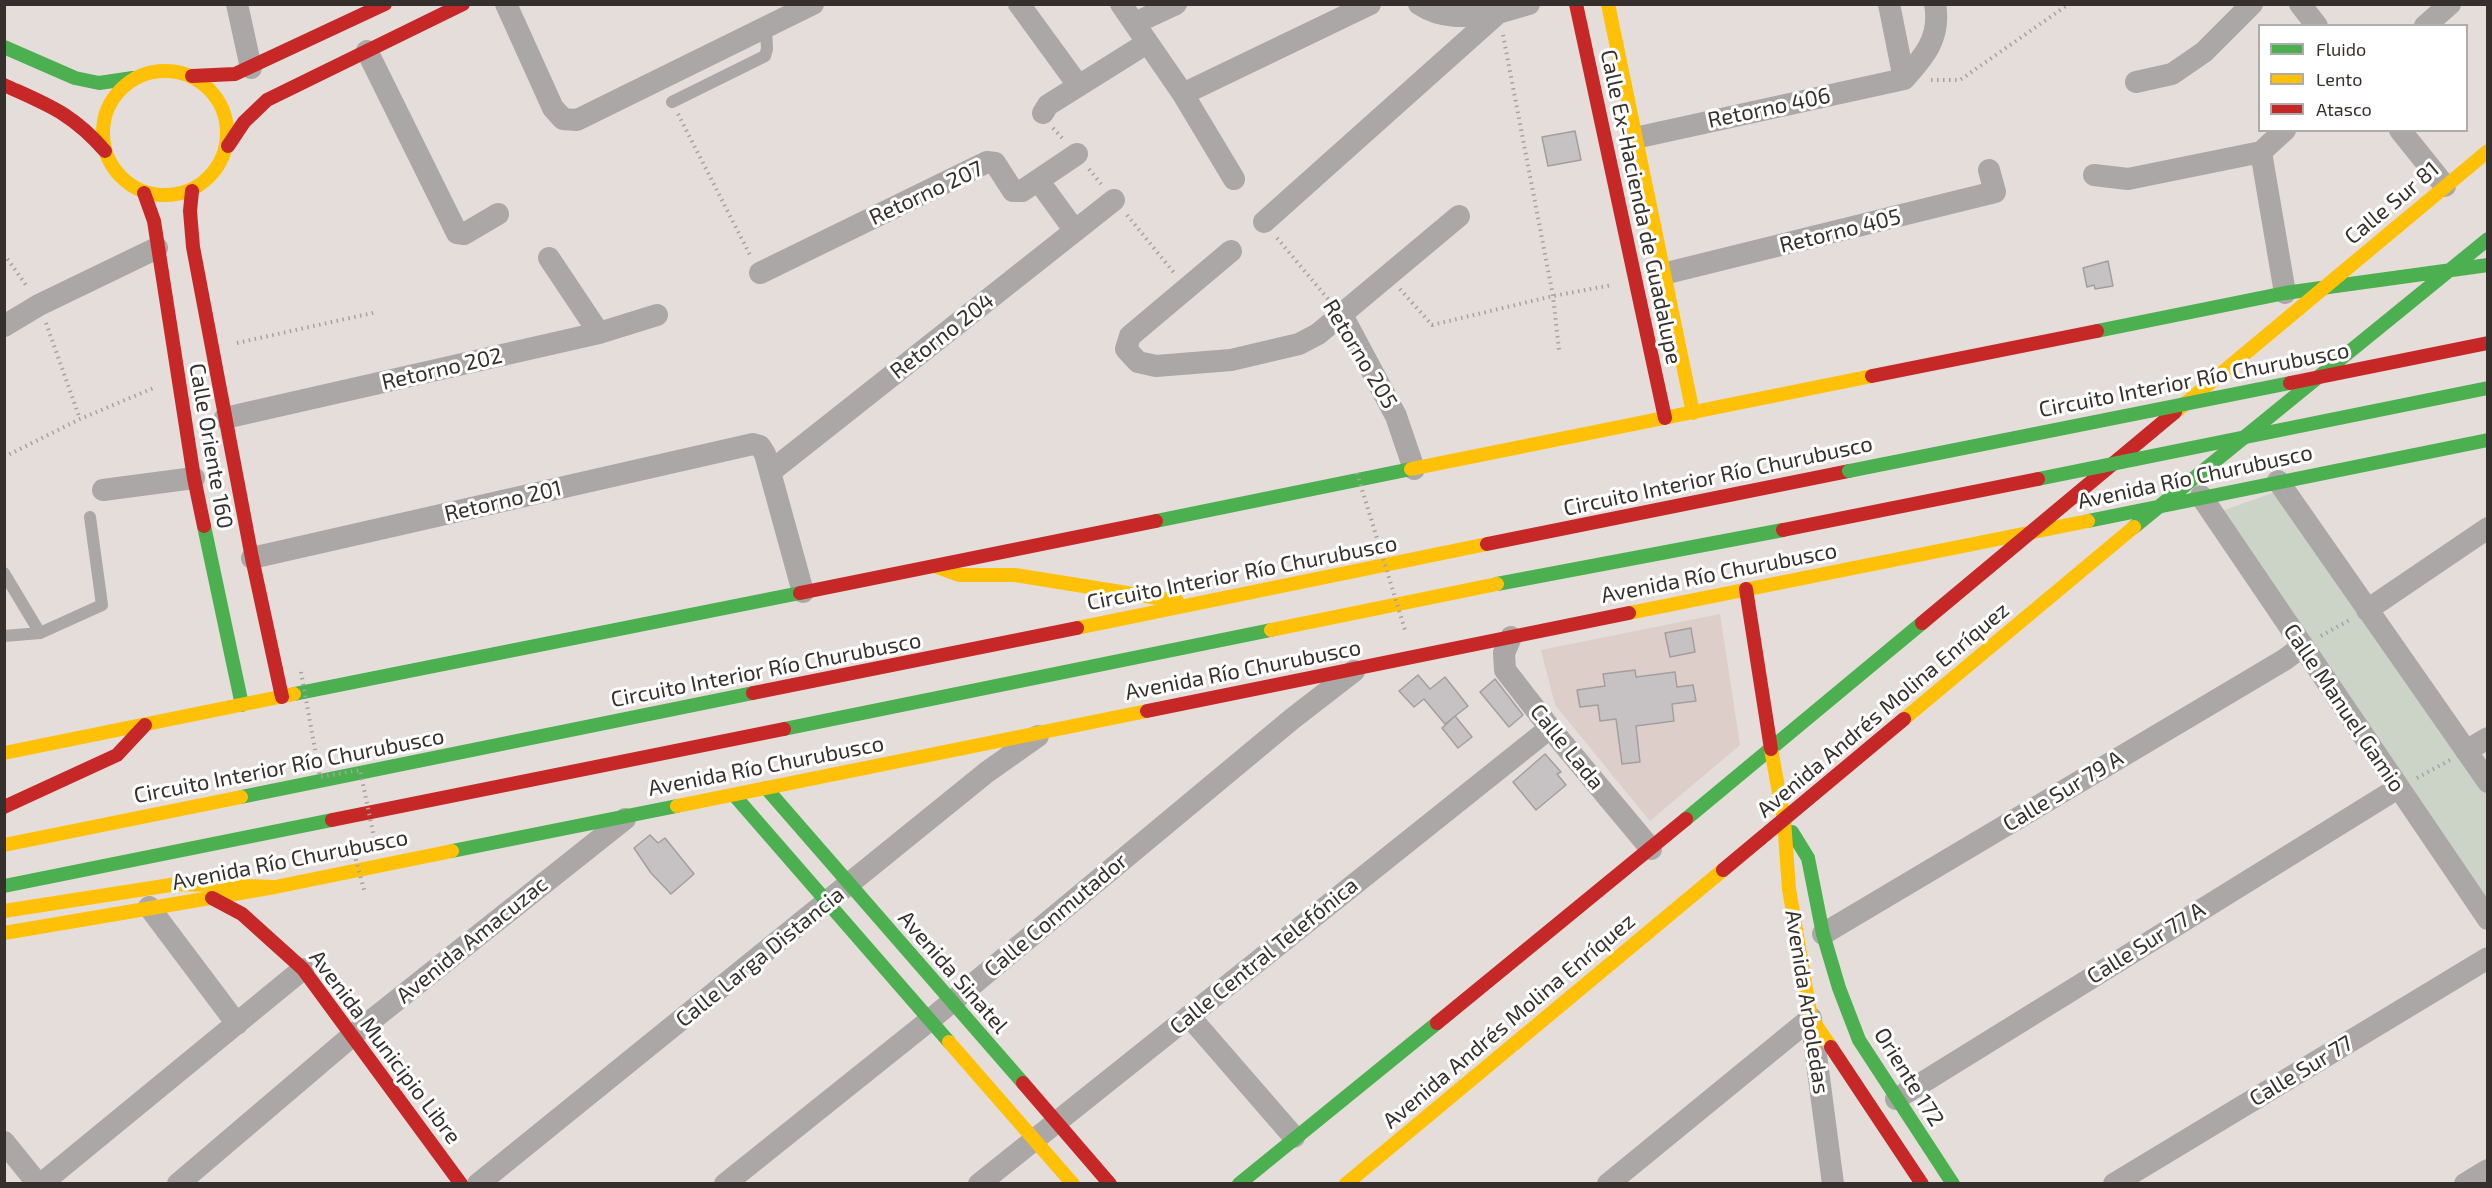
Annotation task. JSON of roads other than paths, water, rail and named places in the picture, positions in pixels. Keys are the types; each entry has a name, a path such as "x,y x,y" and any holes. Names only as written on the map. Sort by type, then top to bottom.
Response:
{"main road":[{"path":"4,47 75,78 99,82 133,78 162,70 192,76 235,75 385,4"},
{"path":"4,84 62,112 84,127 105,151 120,177 144,193 169,196 192,191 215,172 244,122 267,100 463,4"},
{"name":"Calle Ex-Hacienda de Guadalupe","path":"1576,4 1665,418"},
{"name":"Calle Ex-Hacienda de Guadalupe","path":"1608,4 1693,413"},
{"path":"192,76 214,93 227,118 228,146"},
{"path":"105,151 102,123 113,97 133,78"},
{"name":"Calle Sur 81","path":"2324,288 2487,151"},
{"name":"Calle Oriente 160","path":"192,191 190,211 193,246 252,558 254,594 282,697"},
{"name":"Calle Oriente 160","path":"144,193 154,221 176,378 194,478 225,599 242,705"},
{"path":"2449,270 2487,239"},
{"path":"4,753 2285,293 2487,265"},
{"name":"Avenida Andrés Molina Enríquez","path":"1346,1184 2162,505 2449,270"},
{"name":"Avenida Andrés Molina Enríquez","path":"1239,1184 1651,849 2324,288"},
{"name":"Circuito Interior Río Churubusco","path":"4,845 2487,343"},
{"path":"4,886 1474,589 1783,530 2487,388"},
{"name":"Avenida Río Churubusco","path":"4,933 275,887 2487,440"},
{"path":"934,566 959,575 1015,575 1197,604"},
{"name":"Avenida Arboledas","path":"1746,589 1784,820 1789,889 1811,1018"},
{"path":"4,807 117,755 145,725"},
{"name":"Avenida Sinatel","path":"766,788 1110,1184"},
{"path":"734,795 1073,1184"},
{"name":"Avenida Arboledas","path":"1784,820 1808,858 1822,934 1839,988"},
{"path":"4,911 177,884 275,887"},
{"name":"Avenida Municipio Libre","path":"212,898 242,914 303,969 461,1184"},
{"name":"Oriente 172","path":"1839,988 1859,1040 1953,1184"},
{"name":"Oriente 172","path":"1811,1018 1922,1184"}],"street":[{"path":"237,4 251,68"},
{"path":"506,4 554,108 563,119 577,120 813,4"},
{"path":"1019,4 1078,85"},
{"path":"1121,4 1183,94 1234,180"},
{"path":"1135,23 1176,4"},
{"path":"1183,94 1370,4"},
{"path":"1419,4 1440,15 1458,18 1498,13 1529,4"},
{"path":"1889,4 1904,79"},
{"path":"1904,79 1923,58 1936,35 1935,4"},
{"path":"2136,82 2172,74 2204,52 2252,4"},
{"path":"2300,4 2315,24"},
{"path":"2427,24 2450,4"},
{"path":"1264,222 1498,13"},
{"path":"1043,113 1048,105 1147,43"},
{"path":"367,51 457,233 464,234 498,214"},
{"name":"Retorno 406","path":"1635,138 1904,79"},
{"path":"2094,175 2128,179 2261,152 2283,132"},
{"path":"2402,132 2445,186"},
{"path":"2261,152 2285,293"},
{"name":"Retorno 207","path":"760,273 987,162 995,163 1013,191 1022,191 1077,154"},
{"name":"Retorno 405","path":"1663,274 1995,192 1989,170"},
{"path":"1038,180 1075,231"},
{"name":"Retorno 204","path":"770,472 1114,200"},
{"path":"1231,251 1130,336 1126,349 1138,362 1156,366 1231,360 1299,344 1318,334 1342,315 1459,216"},
{"path":"4,326 39,305 157,248"},
{"path":"549,258 599,333"},
{"name":"Retorno 202","path":"225,418 599,333 657,315"},
{"name":"Retorno 205","path":"1342,315 1396,416 1414,469"},
{"name":"Retorno 201","path":"252,558 753,444 760,446 770,472"},
{"path":"770,472 803,592"},
{"path":"103,490 194,478"},
{"path":"2278,481 2487,782"},
{"name":"Calle Manuel Gamio","path":"2201,496 2487,919"},
{"path":"2367,610 2487,528"},
{"name":"Calle Lada","path":"1511,637 1504,653 1505,670 1651,849"},
{"name":"Calle Sur 79 A","path":"1822,934 2284,660 2302,647"},
{"name":"Calle Conmutador","path":"725,1184 930,1020 1292,719 1359,668"},
{"name":"Calle Central Telefónica","path":"979,1184 1550,728"},
{"name":"Calle Larga Distancia","path":"478,1184 987,772 1044,732"},
{"path":"2466,751 2487,738"},
{"name":"Calle Sur 77 A","path":"1896,1099 2398,788"},
{"name":"Avenida Amacuzac","path":"178,1184 353,1035 594,842 632,815"},
{"path":"148,907 237,1024"},
{"name":"Calle Sur 77","path":"2114,1184 2487,958"},
{"path":"4,1142 40,1184 303,969"},
{"path":"1189,1016 1294,1137"},
{"path":"1608,1184 1811,1018"},
{"name":"Avenida Arboledas","path":"1811,1018 1833,1184"},
{"path":"2465,1184 2487,1170"}],"lane":[{"path":"672,102 765,56 766,29"},
{"path":"4,636 40,633 102,605 90,517"},
{"path":"4,573 40,633"}]}
